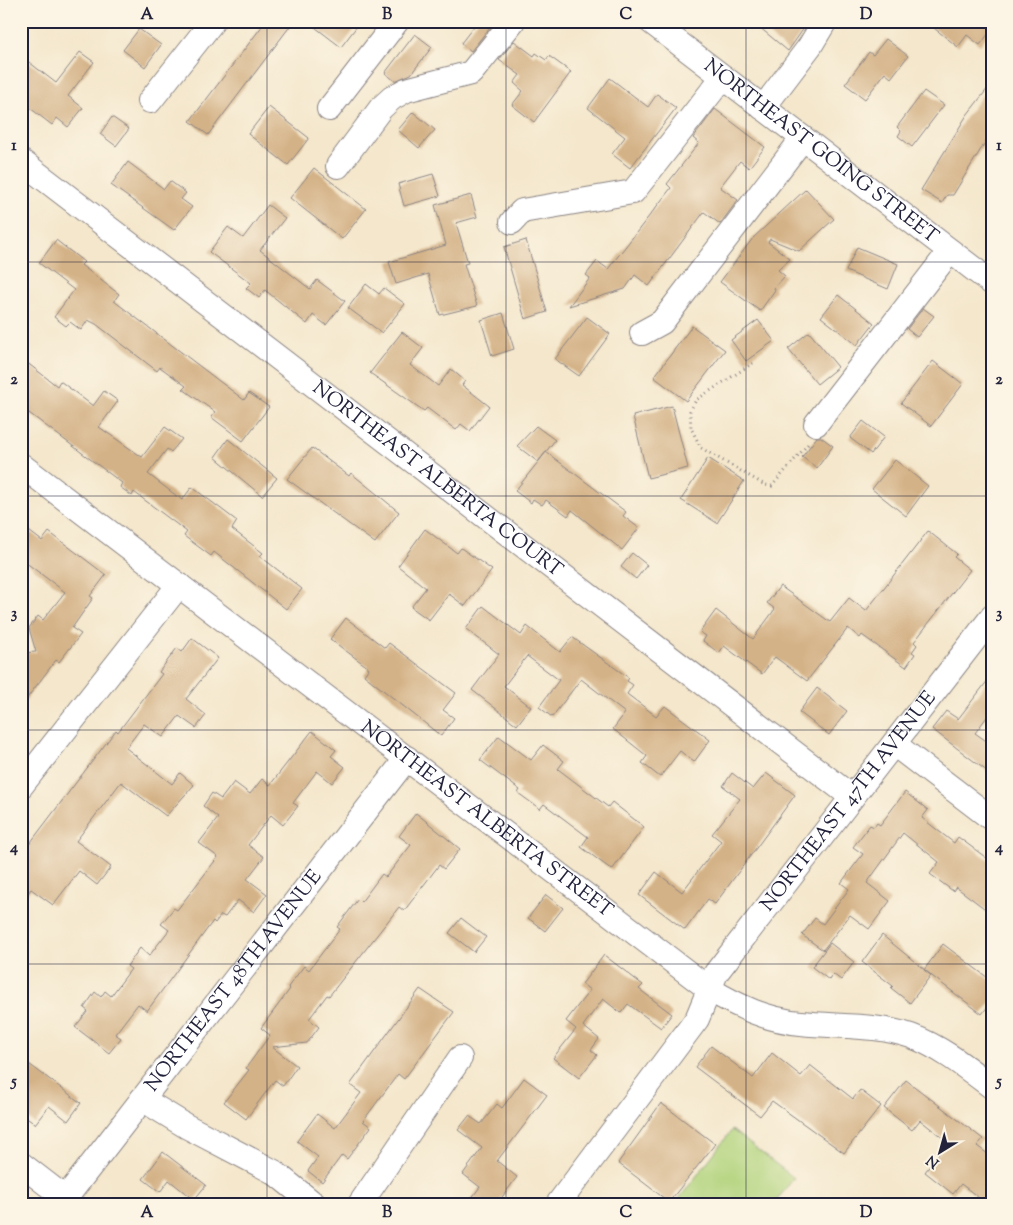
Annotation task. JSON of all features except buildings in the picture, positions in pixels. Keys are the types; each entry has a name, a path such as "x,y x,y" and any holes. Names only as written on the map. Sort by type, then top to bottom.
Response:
{"street":[{"path":"150,101 213,21"},
{"path":"329,109 397,21"},
{"path":"338,166 381,108 392,98 406,90 471,73 513,21"},
{"name":"NORTHEAST GOING STREET","path":"650,21 991,281"},
{"path":"763,108 810,46 825,21"},
{"path":"512,222 522,211 633,192 723,78"},
{"path":"642,333 662,322 802,138"},
{"name":"NORTHEAST ALBERTA COURT","path":"21,161 852,797"},
{"path":"816,424 950,251"},
{"name":"NORTHEAST ALBERTA STREET","path":"21,465 709,989 735,1005 771,1018 800,1023 880,1028 911,1036 940,1050 992,1087"},
{"path":"21,786 179,585"},
{"name":"NORTHEAST 47TH AVENUE","path":"558,1204 697,1019 716,973 992,617"},
{"path":"894,744 992,819"},
{"name":"NORTHEAST 48TH AVENUE","path":"63,1201 406,758"},
{"path":"360,1204 460,1058"},
{"path":"142,1099 186,1126 274,1172 314,1204"},
{"path":"21,1164 63,1201"}],"path":[{"path":"754,363 696,400 690,411 691,428 702,448 764,485 772,486 816,434 816,424"}],"green space":[{"path":"732,1130 794,1178 774,1204 675,1204"}]}
